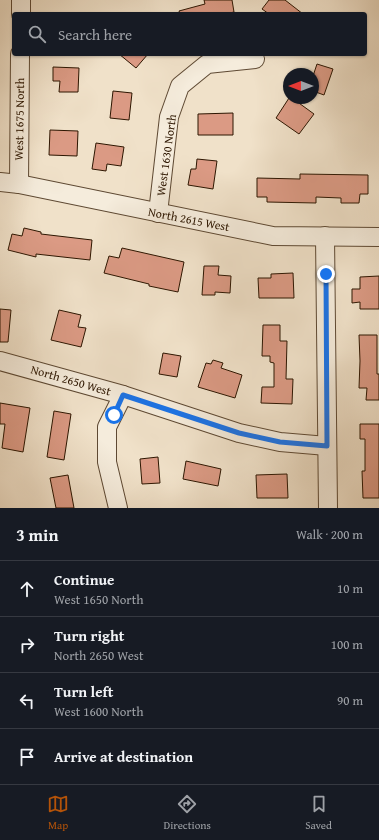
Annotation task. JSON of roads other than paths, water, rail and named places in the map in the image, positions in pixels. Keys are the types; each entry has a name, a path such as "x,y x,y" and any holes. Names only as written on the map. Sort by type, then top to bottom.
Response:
{"street":[{"path":"21,0 21,12"},
{"name":"West 1675 North","path":"19,184 20,56"},
{"name":"West 1630 North","path":"158,213 169,116 180,86 208,64 255,59"},
{"name":"North 2615 West","path":"0,182 19,184 273,236 379,237"},
{"path":"325,236 328,508"},
{"name":"North 2650 West","path":"0,361 123,395 239,433 280,442 327,446"},
{"path":"118,508 107,462 107,427 123,395"}]}
